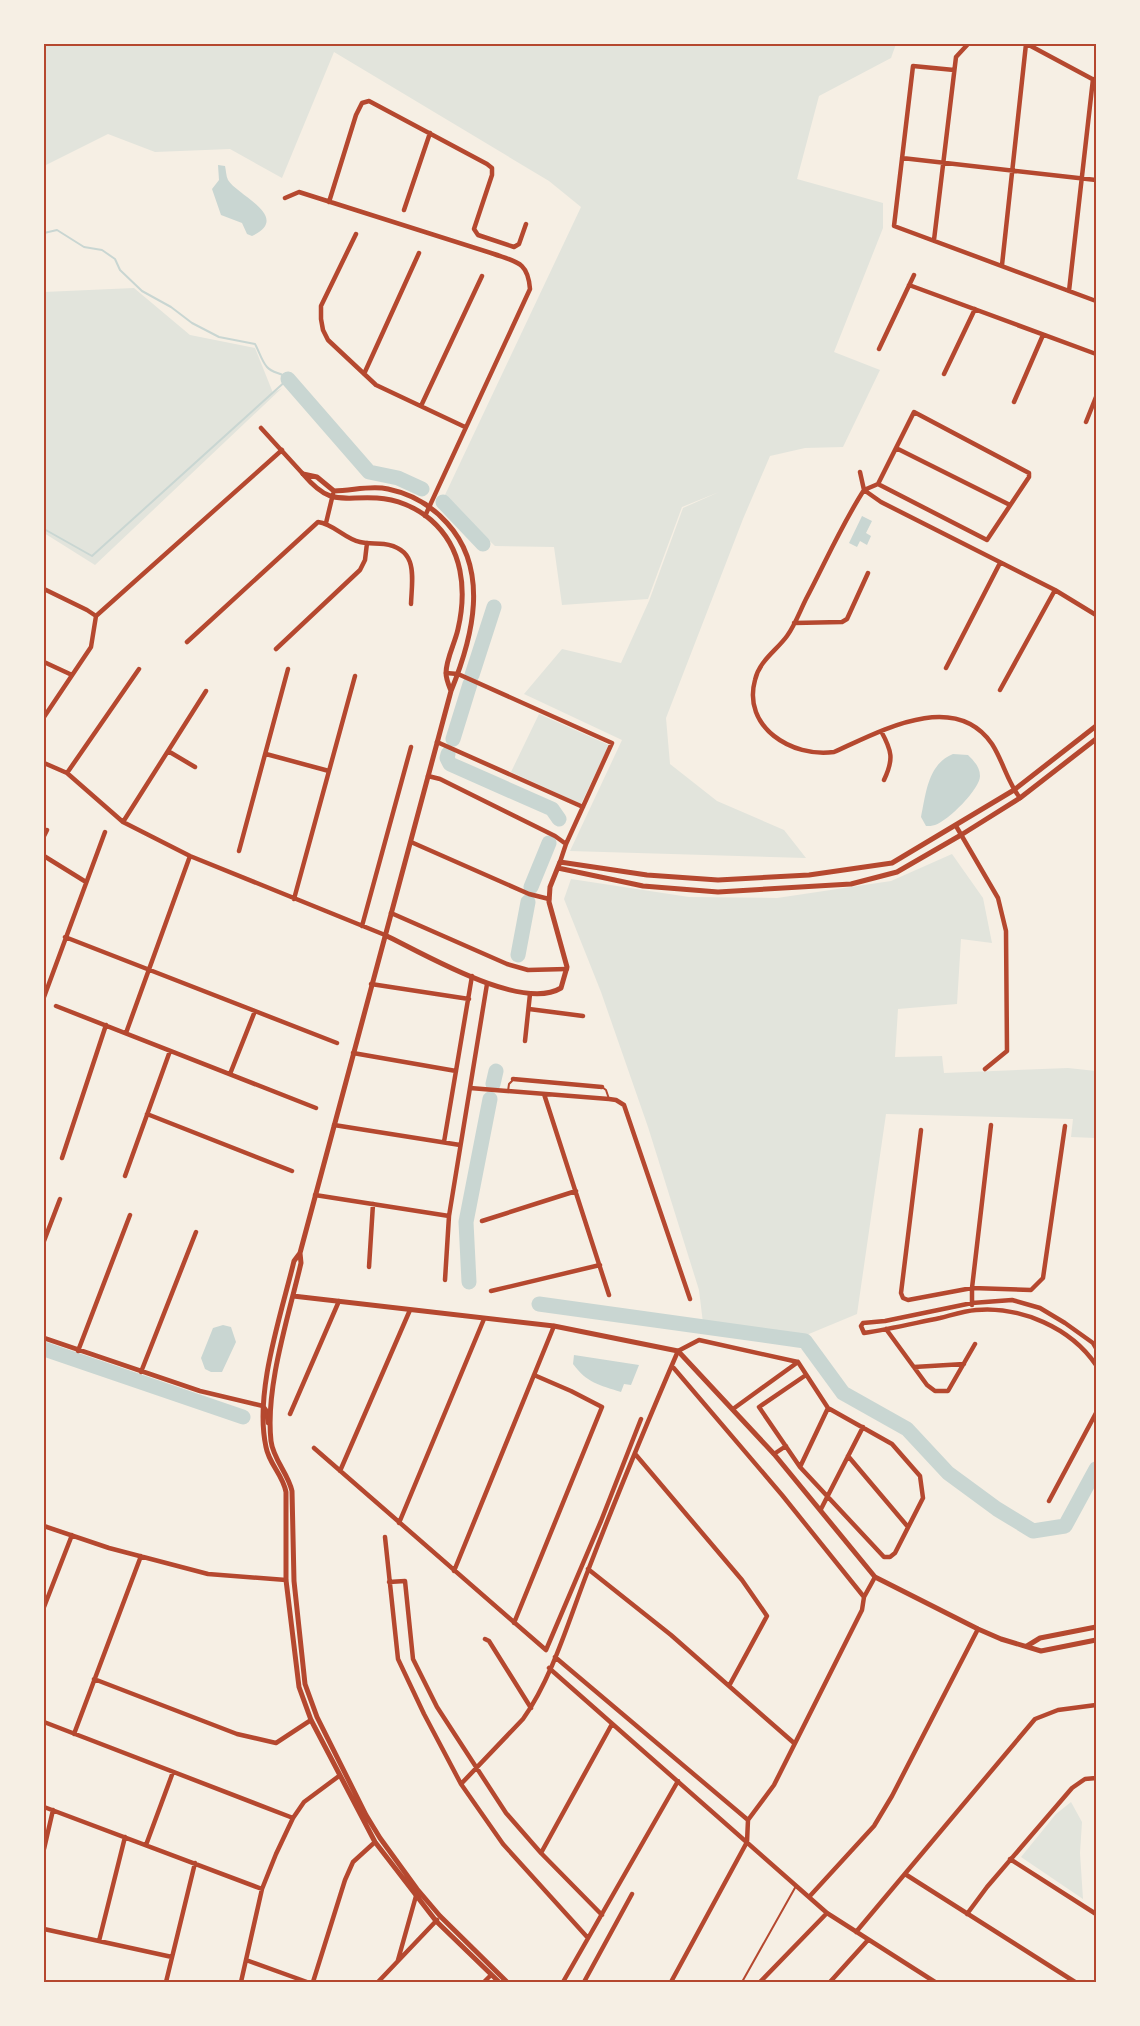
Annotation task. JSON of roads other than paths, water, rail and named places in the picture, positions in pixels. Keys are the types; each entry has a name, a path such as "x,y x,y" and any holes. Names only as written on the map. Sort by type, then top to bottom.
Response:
{"street":[{"path":"934,240 956,57 968,44"},
{"path":"1002,266 1027,44 1095,80 1070,291"},
{"path":"954,70 913,66 894,226 1096,301"},
{"path":"329,202 356,114 362,103 369,100 492,168 492,175 474,229 478,235 514,247 519,244 526,225"},
{"path":"404,210 430,133"},
{"path":"902,158 1096,180"},
{"path":"285,198 299,192 518,263 524,267 529,277 530,289 425,516"},
{"path":"356,234 321,306 321,319 328,340 376,385 465,427"},
{"path":"364,374 419,253"},
{"path":"879,349 914,275"},
{"path":"422,406 482,276"},
{"path":"909,285 1096,354"},
{"path":"944,374 975,309"},
{"path":"1014,402 1043,335"},
{"path":"1086,422 1096,397"},
{"path":"864,490 878,484 914,412 1029,473 990,538 984,540 878,484"},
{"path":"261,428 317,489 346,500 377,498 396,501 425,516 446,539 460,565 463,598 458,632 446,673 451,691"},
{"path":"896,448 1010,505"},
{"path":"44,717 91,646 96,616 282,450"},
{"path":"861,472 864,490 787,636 764,661 755,677 752,694 754,712 772,734 786,743 805,752 820,754 834,752 915,719 942,716 960,721 976,729 991,744 1020,798"},
{"path":"270,1442 276,1366 301,1263 300,1253 437,742 468,637 474,599 470,563 466,550 454,530 429,505 398,492 379,488 332,494"},
{"path":"864,490 881,502 1055,590 1096,615"},
{"path":"326,523 332,494"},
{"path":"187,642 318,522 326,523 356,541 395,547 407,556 413,568 411,604"},
{"path":"276,649 360,570 365,560 367,543"},
{"path":"946,668 1000,563"},
{"path":"794,623 847,620 868,573"},
{"path":"44,589 96,616"},
{"path":"999,690 1055,590"},
{"path":"463,598 474,599"},
{"path":"44,662 72,675"},
{"path":"66,773 139,669"},
{"path":"239,851 288,669"},
{"path":"44,763 66,773 123,822 190,856 385,935 487,984 515,992 545,995 561,988 567,969 549,899 550,887 566,844 612,743 458,674 446,673"},
{"path":"294,899 355,676"},
{"path":"123,822 206,691"},
{"path":"559,865 718,880 809,875 892,863 1014,790 1096,726"},
{"path":"881,731 892,756 891,767 885,780"},
{"path":"559,865 643,886 718,892 851,884 897,872 961,835 1020,798 1096,739"},
{"path":"437,742 583,807"},
{"path":"362,926 411,747"},
{"path":"168,751 195,767"},
{"path":"266,754 329,771"},
{"path":"428,776 450,784 555,836 566,844"},
{"path":"956,826 998,898 1006,931 1007,1051 985,1069"},
{"path":"44,836 47,830"},
{"path":"44,997 105,832"},
{"path":"411,842 529,894 549,899"},
{"path":"44,856 86,882"},
{"path":"126,1033 190,856"},
{"path":"391,913 507,964 528,970 567,969"},
{"path":"65,937 338,1043"},
{"path":"444,1142 472,976"},
{"path":"371,984 469,999"},
{"path":"445,1280 449,1216 487,984"},
{"path":"525,1041 530,994"},
{"path":"56,1006 316,1108"},
{"path":"529,1009 583,1016"},
{"path":"231,1074 255,1011"},
{"path":"62,1158 106,1025"},
{"path":"125,1176 170,1050"},
{"path":"353,1053 456,1071"},
{"path":"513,1080 602,1087"},
{"path":"470,1089 613,1099 624,1105 690,1299"},
{"path":"544,1094 609,1295"},
{"path":"147,1114 292,1171"},
{"path":"334,1125 460,1145"},
{"path":"973,1311 972,1288 991,1125"},
{"path":"921,1130 901,1293 903,1298 908,1300 972,1288 1030,1290 1043,1278 1065,1126"},
{"path":"482,1221 576,1191"},
{"path":"315,1195 449,1216"},
{"path":"44,1241 60,1198"},
{"path":"369,1266 373,1204"},
{"path":"78,1351 130,1215"},
{"path":"141,1372 196,1232"},
{"path":"300,1253 294,1261 284,1301 269,1365 263,1406 269,1459 284,1482 286,1492 286,1580 299,1687 311,1720 375,1842 416,1896 507,1983"},
{"path":"491,1291 600,1265"},
{"path":"296,1283 305,1297"},
{"path":"288,1287 293,1296"},
{"path":"284,1301 293,1296 305,1297 554,1326 678,1351 774,1454 875,1577 978,1629 1001,1639 1041,1651 1096,1640"},
{"path":"290,1309 305,1297"},
{"path":"1096,1348 1093,1343 1040,1308 1012,1300 972,1303 885,1321 863,1323 861,1331 864,1333 886,1330 973,1311 1010,1313 1035,1317 1056,1328 1076,1343 1096,1365"},
{"path":"290,1414 339,1301"},
{"path":"340,1472 410,1310"},
{"path":"399,1523 484,1319"},
{"path":"885,1321 886,1330 927,1385 935,1391 948,1391 975,1344"},
{"path":"454,1571 554,1326"},
{"path":"44,1338 200,1391 263,1406 266,1410 270,1442 290,1481 292,1491 294,1581 308,1693 317,1716 366,1815 438,1918 499,1983"},
{"path":"461,1784 531,1708 555,1657 588,1569 678,1351 699,1340 798,1362 828,1408 892,1444 920,1476 923,1498 895,1553 890,1557 884,1557 827,1498 800,1467 759,1407 806,1375"},
{"path":"733,1409 798,1362"},
{"path":"914,1367 964,1364"},
{"path":"672,1366 864,1597"},
{"path":"514,1623 602,1407 534,1375"},
{"path":"263,1406 270,1399 274,1381"},
{"path":"800,1467 828,1408"},
{"path":"1049,1501 1096,1413"},
{"path":"314,1448 546,1650 601,1521 641,1419"},
{"path":"820,1509 863,1427"},
{"path":"774,1454 786,1446"},
{"path":"636,1455 742,1580 767,1616 729,1686"},
{"path":"848,1456 908,1527"},
{"path":"44,1526 208,1574 286,1580"},
{"path":"44,1607 72,1535"},
{"path":"385,1538 398,1659 424,1714 461,1784 503,1844 588,1938"},
{"path":"74,1734 141,1556"},
{"path":"588,1569 671,1635 794,1743"},
{"path":"671,1983 747,1842 748,1820 774,1785 862,1610 864,1597 875,1577"},
{"path":"389,1582 405,1581 413,1659 437,1707 506,1813 541,1853 602,1915"},
{"path":"1027,1646 1040,1638 1096,1627"},
{"path":"809,1897 874,1826 892,1796 978,1629"},
{"path":"485,1639 489,1641 531,1708"},
{"path":"555,1657 748,1820"},
{"path":"549,1668 827,1913 935,1983"},
{"path":"94,1679 237,1734 276,1743 311,1720"},
{"path":"856,1932 1035,1719 1058,1710 1096,1705"},
{"path":"44,1722 293,1818"},
{"path":"541,1853 612,1724"},
{"path":"146,1845 173,1772"},
{"path":"241,1983 262,1889 293,1818 304,1802 339,1776"},
{"path":"967,1914 1010,1859 1072,1788 1085,1779 1096,1778"},
{"path":"563,1983 678,1781"},
{"path":"44,1807 262,1889"},
{"path":"44,1849 53,1810"},
{"path":"99,1941 125,1837"},
{"path":"313,1983 345,1880 353,1862 375,1842"},
{"path":"1010,1859 1096,1914"},
{"path":"166,1983 195,1863"},
{"path":"905,1874 1075,1983"},
{"path":"584,1983 632,1894"},
{"path":"397,1962 416,1896"},
{"path":"760,1983 827,1913"},
{"path":"378,1983 438,1918"},
{"path":"44,1929 172,1957"},
{"path":"830,1983 868,1940"},
{"path":"246,1960 307,1983"},
{"path":"484,1983 491,1975"}],"lane":[{"path":"508,1091 509,1084 513,1080"},
{"path":"602,1087 613,1099"},
{"path":"742,1983 796,1886"}],"waterway":[{"path":"44,233 57,230 84,247 102,250 115,259 120,270 142,291 171,307 192,323 219,337 255,344 267,367 288,379 92,556 44,529"},
{"path":"288,379 369,472 398,478 422,489"},
{"path":"443,502 483,544"},
{"path":"472,675 494,607"},
{"path":"453,739 470,684"},
{"path":"448,754 450,764 552,809 559,819"},
{"path":"531,887 549,843"},
{"path":"518,955 528,902"},
{"path":"493,1084 496,1071"},
{"path":"469,1282 466,1222 490,1099"},
{"path":"539,1304 805,1341 843,1393 907,1429 948,1473 997,1509 1033,1531 1065,1526 1096,1469"},
{"path":"44,1349 243,1417"}]}
